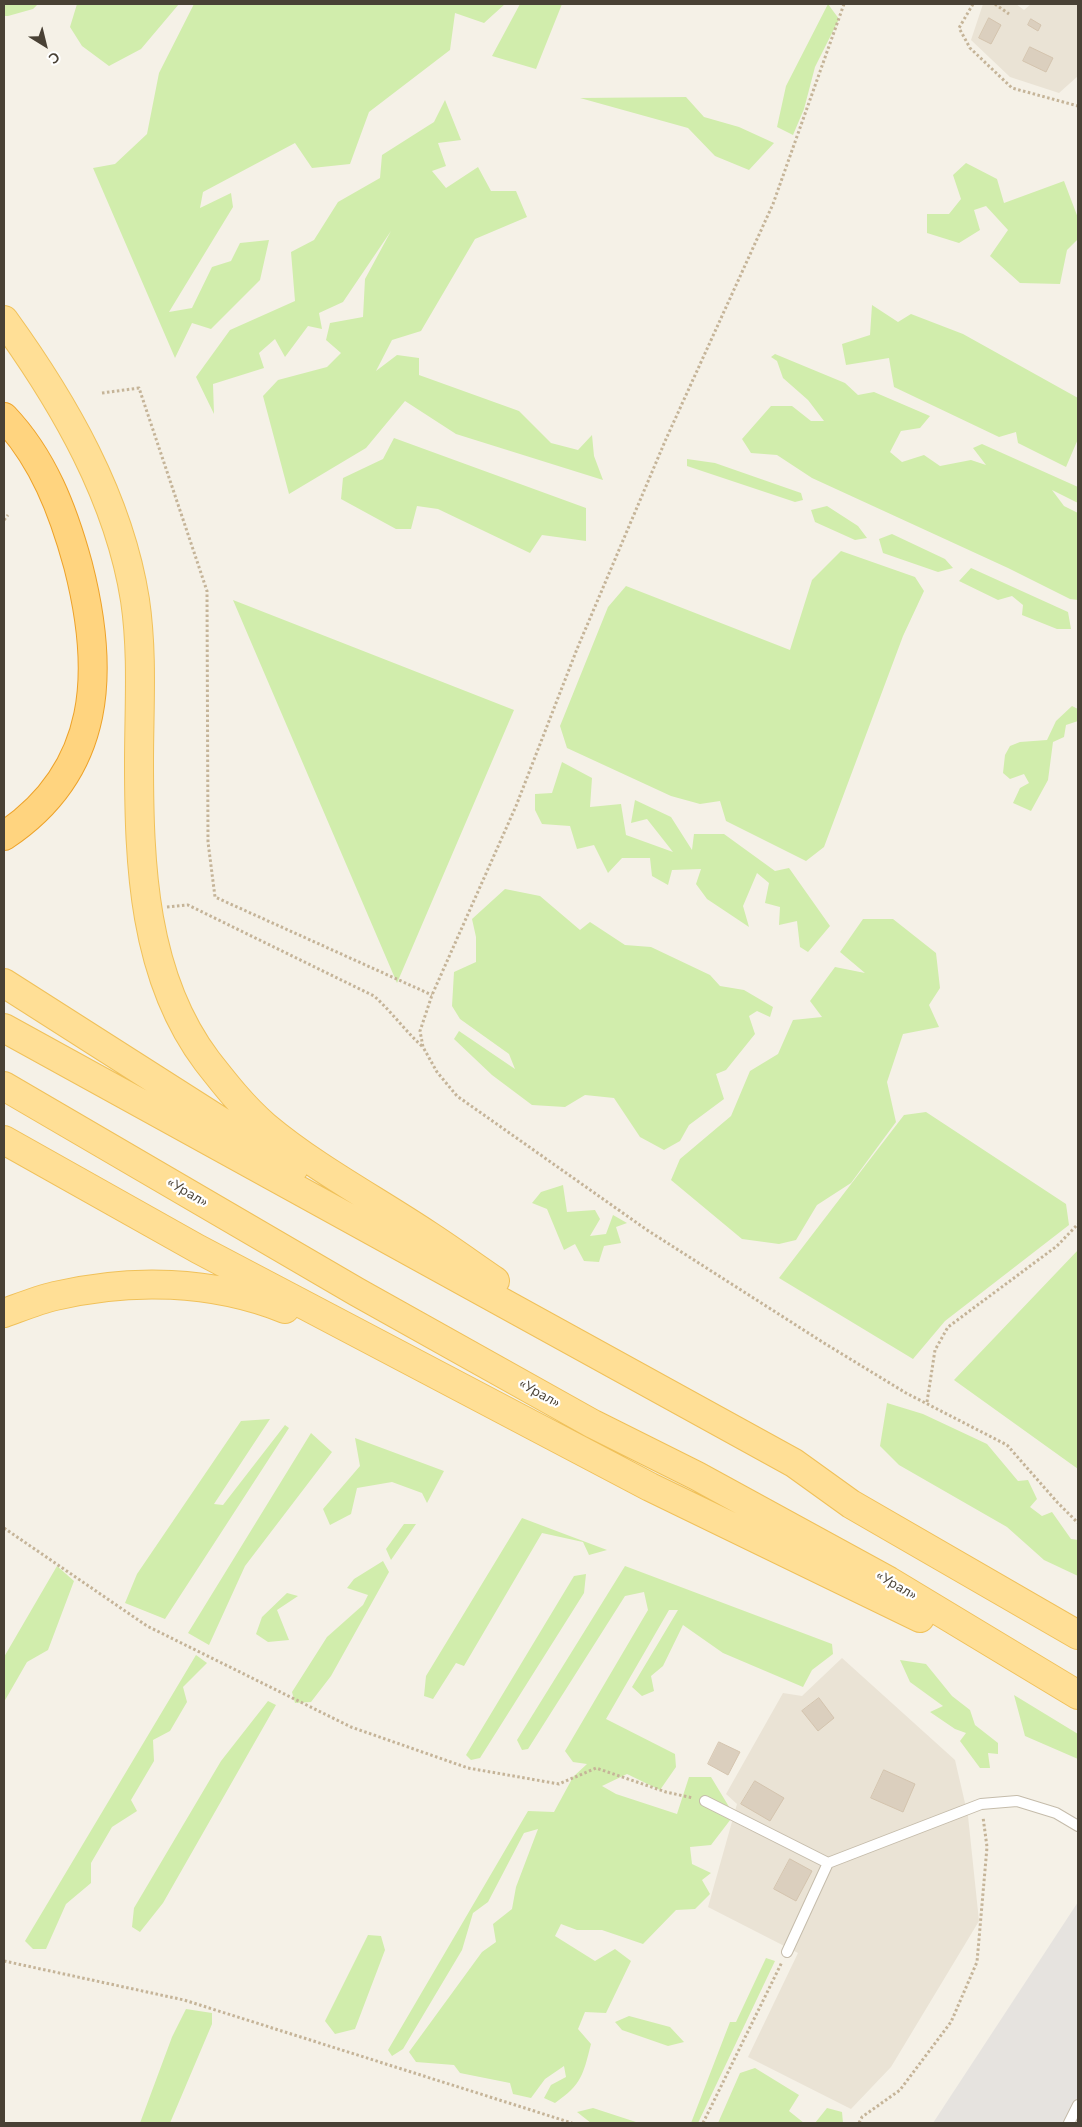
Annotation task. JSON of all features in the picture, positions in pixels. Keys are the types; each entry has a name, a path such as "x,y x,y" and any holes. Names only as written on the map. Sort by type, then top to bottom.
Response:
{"highway":[{"path":"4,417 24,438 58,502 86,594 93,635 94,677 89,713 78,750 63,777 42,806 22,824 4,836"}],"main road":[{"path":"4,320 53,394 80,442 113,517 128,564 135,601 139,640 141,862 152,935 165,982 182,1022 205,1059 235,1095 264,1125 310,1161 430,1236 531,1307"},
{"path":"4,983 355,1206 623,1358 794,1464 851,1504 1077,1634"},
{"path":"4,1028 794,1464"},
{"name":"«Урал»","path":"4,1086 357,1292 592,1424 697,1476 889,1581 1078,1695"},
{"path":"4,1140 198,1249 650,1487 1078,1695"},
{"path":"4,1313 54,1296 110,1286 156,1283 203,1288 263,1300 341,1331 372,1340"}],"lane":[{"path":"705,1801 828,1863"},
{"path":"787,1952 828,1863 981,1804 1017,1801 1056,1813 1078,1826"},
{"path":"1069,2123 1078,2105"}],"path":[{"path":"844,4 773,204 666,439 577,649 516,806 432,995 420,1031 423,1047 437,1072 457,1096 647,1230 824,1343 906,1393 927,1402 1007,1445 1078,1523"},
{"path":"973,4 960,28 970,48 1012,88 1078,106"},
{"path":"995,4 1008,14"},
{"path":"102,393 139,388 207,591 208,842 215,897 432,995"},
{"path":"4,520 8,515"},
{"path":"188,905 374,996 394,1013 408,1034 423,1047"},
{"path":"927,1402 935,1350 948,1327 1057,1246 1078,1224"},
{"path":"4,1528 147,1626 351,1727 468,1768 560,1784 596,1768 666,1792 705,1801"},
{"path":"859,2123 862,2117 900,2090 951,2022 977,1962 987,1847 981,1804"},
{"path":"703,2123 787,1952"},
{"path":"4,1961 184,2000 572,2123"}],"shaded area":[{"path":"983,4 1016,4 1024,10 1031,4 1078,4 1078,76 1059,93 1010,77 971,40"},
{"path":"842,1658 955,1760 968,1816 979,1921 891,2067 851,2109 748,2057 798,1953 708,1907 737,1804 726,1794 783,1693 802,1696"},
{"path":"1078,1902 1078,2123 933,2123"}],"green space":[{"path":"4,4 38,4 33,9 4,16"},
{"path":"77,4 179,4 141,49 109,66 82,46 70,27"},
{"path":"194,4 505,4 484,23 455,13 450,50 369,112 350,164 312,168 295,143 203,192 200,208 231,193 233,207 169,312 192,308 212,267 231,261 240,243 269,240 260,280 211,329 192,323 175,358 93,168 115,164 147,134 159,73"},
{"path":"520,4 562,4 536,69 492,56"},
{"path":"828,4 839,19 815,67 804,109 793,135 777,127 786,86"},
{"path":"686,97 704,117 739,127 774,143 749,170 715,156 688,128 580,98"},
{"path":"445,100 461,140 438,143 446,166 432,171 446,188 478,167 491,191 516,191 527,217 475,239 421,331 392,340 376,371 397,355 419,358 419,375 519,411 551,443 578,450 592,435 594,456 603,480 456,434 405,401 366,448 289,494 263,396 278,380 327,367 341,353 326,340 330,323 363,317 365,279 391,231 343,302 319,313 322,329 308,326 285,357 275,339 259,353 264,368 213,384 214,414 196,377 230,330 295,301 291,252 314,240 338,202 380,178 382,155 434,122"},
{"path":"966,163 997,179 1004,203 1064,181 1078,218 1078,239 1067,250 1060,284 1020,283 990,256 1008,230 986,206 974,210 980,230 959,243 927,233 927,214 949,214 961,199 953,175"},
{"path":"872,305 898,322 911,314 963,334 1078,398 1078,439 1066,467 1018,443 1016,432 999,437 894,387 889,358 846,365 842,344 870,335"},
{"path":"775,354 845,383 858,395 874,392 930,416 920,428 901,431 890,452 902,462 924,455 940,466 971,460 986,465 973,448 982,444 1078,487 1078,503 1052,490 1064,506 1078,513 1078,600 1070,599 1008,568 812,478 777,455 751,453 742,439 771,406 792,406 811,421 824,421 808,400 783,378 777,361 771,357"},
{"path":"394,438 586,508 586,541 542,535 530,553 438,509 417,506 411,529 396,529 341,499 343,478 383,459"},
{"path":"687,459 715,463 801,493 803,500 795,502 687,466"},
{"path":"827,506 858,526 867,538 855,540 815,522 811,510"},
{"path":"892,534 945,559 953,568 938,572 883,553 879,539"},
{"path":"841,551 915,577 924,591 903,636 824,847 806,861 726,821 720,801 700,804 671,796 567,748 560,726 608,607 626,586 790,650 812,580"},
{"path":"971,568 1068,612 1071,629 1057,629 1022,615 1023,605 1012,596 998,600 959,581"},
{"path":"233,600 514,710 397,983"},
{"path":"1072,706 1078,709 1078,721 1066,725 1064,737 1053,742 1048,780 1031,811 1013,803 1020,788 1029,783 1024,774 1010,779 1003,773 1005,755 1010,746 1020,742 1047,740 1056,721"},
{"path":"562,762 592,778 590,807 621,804 626,835 673,852 647,819 631,823 635,800 671,817 692,850 694,834 724,834 775,871 789,868 830,926 808,952 800,947 797,921 779,925 780,907 765,903 769,883 757,873 743,906 749,927 707,899 696,884 701,869 672,870 668,885 652,876 650,858 622,858 608,873 594,845 577,849 570,826 542,824 535,810 535,794 552,793"},
{"path":"505,889 540,896 580,930 590,922 625,945 651,947 710,975 720,986 744,990 773,1007 770,1017 757,1011 749,1016 755,1034 726,1070 716,1074 724,1099 689,1125 680,1141 664,1150 640,1137 614,1098 585,1095 565,1107 532,1105 492,1075 454,1039 459,1031 515,1069 509,1054 460,1019 452,1006 454,972 476,962 476,937 472,919"},
{"path":"863,919 893,919 936,953 940,988 929,1005 939,1027 903,1034 887,1082 896,1122 851,1183 817,1205 796,1240 779,1244 742,1239 671,1180 680,1159 731,1116 750,1071 778,1054 793,1020 822,1017 810,1001 835,967 865,973 840,952"},
{"path":"926,1112 1066,1204 1069,1225 945,1321 913,1359 779,1278 904,1115"},
{"path":"563,1185 567,1212 595,1210 600,1219 590,1236 606,1234 613,1215 627,1223 616,1227 621,1243 604,1246 599,1262 584,1261 575,1244 564,1250 547,1209 532,1203 541,1192"},
{"path":"1078,1250 1078,1469 954,1380"},
{"path":"887,1403 923,1414 987,1444 1018,1481 1028,1480 1037,1499 1030,1507 1042,1516 1052,1512 1071,1539 1078,1540 1078,1576 1044,1560 1007,1527 899,1465 880,1446"},
{"path":"270,1419 214,1504 223,1505 285,1425 289,1428 165,1619 125,1603 137,1574 241,1421"},
{"path":"311,1433 332,1452 245,1566 209,1645 188,1633"},
{"path":"355,1438 444,1471 427,1503 422,1493 392,1482 357,1488 351,1514 330,1525 323,1509 360,1466"},
{"path":"522,1518 607,1550 589,1555 583,1542 542,1533 464,1666 456,1663 433,1699 424,1696 426,1676"},
{"path":"404,1524 416,1524 391,1560 386,1549"},
{"path":"383,1561 389,1572 331,1676 311,1702 295,1703 292,1692 327,1637 363,1605 368,1595 347,1588 354,1579"},
{"path":"57,1566 74,1581 48,1650 27,1662 4,1702 4,1657"},
{"path":"625,1566 832,1644 833,1654 812,1670 803,1687 723,1653 683,1625 663,1666 651,1676 654,1691 642,1696 632,1687 678,1610 669,1610 606,1719 675,1754 676,1767 660,1790 627,1774 602,1786 616,1794 677,1814 689,1777 711,1777 734,1815 711,1845 690,1847 692,1864 711,1873 702,1880 710,1894 695,1909 676,1910 643,1944 602,1930 577,1930 561,1924 555,1936 595,1961 615,1949 631,1961 606,2013 585,2012 578,2029 591,2044 580,2078 571,2090 555,2103 544,2098 551,2085 566,2077 564,2066 545,2079 531,2098 513,2094 510,2083 460,2073 454,2065 416,2062 409,2052 482,1952 496,1942 493,1924 512,1909 516,1887 538,1829 524,1833 488,1902 473,1913 462,1950 403,2049 392,2056 388,2050 528,1811 554,1812 573,1777 587,1764 573,1762 565,1751 648,1610 644,1592 625,1596 528,1749 522,1750 517,1740"},
{"path":"586,1574 584,1593 480,1758 471,1760 466,1755 574,1576"},
{"path":"287,1593 298,1596 277,1610 289,1640 268,1642 256,1634 262,1617"},
{"path":"196,1655 207,1663 183,1687 187,1702 170,1731 153,1740 154,1761 131,1800 137,1811 112,1827 91,1863 91,1883 66,1904 46,1949 33,1949 25,1941"},
{"path":"900,1660 926,1664 952,1696 970,1710 975,1725 998,1743 998,1754 988,1753 990,1768 980,1768 960,1741 966,1733 955,1729 930,1712 943,1706 910,1682"},
{"path":"1014,1695 1078,1734 1078,1759 1025,1736"},
{"path":"268,1701 276,1705 163,1903 140,1932 132,1927 134,1908 221,1761"},
{"path":"368,1935 381,1936 385,1950 355,2029 335,2034 325,2021"},
{"path":"766,1958 775,1961 698,2123 691,2123 730,2022 736,2022"},
{"path":"186,2009 212,2013 212,2024 170,2123 140,2123 172,2037"},
{"path":"629,2016 670,2027 684,2042 668,2046 622,2030 615,2022"},
{"path":"755,2068 799,2095 789,2111 804,2123 718,2123 740,2073"},
{"path":"593,2108 639,2123 591,2123 577,2112"},
{"path":"827,2108 842,2112 843,2123 815,2123"}],"building":[{"path":"989,18 1001,25 991,44 979,38"},
{"path":"1031,19 1041,25 1038,31 1028,25"},
{"path":"1030,47 1053,58 1046,72 1023,61"},
{"path":"819,1698 834,1718 818,1731 802,1711"},
{"path":"719,1742 740,1752 728,1775 708,1764"},
{"path":"884,1770 915,1784 903,1812 871,1798"},
{"path":"755,1781 784,1798 770,1821 741,1804"},
{"path":"790,1859 812,1871 796,1901 774,1889"}]}
